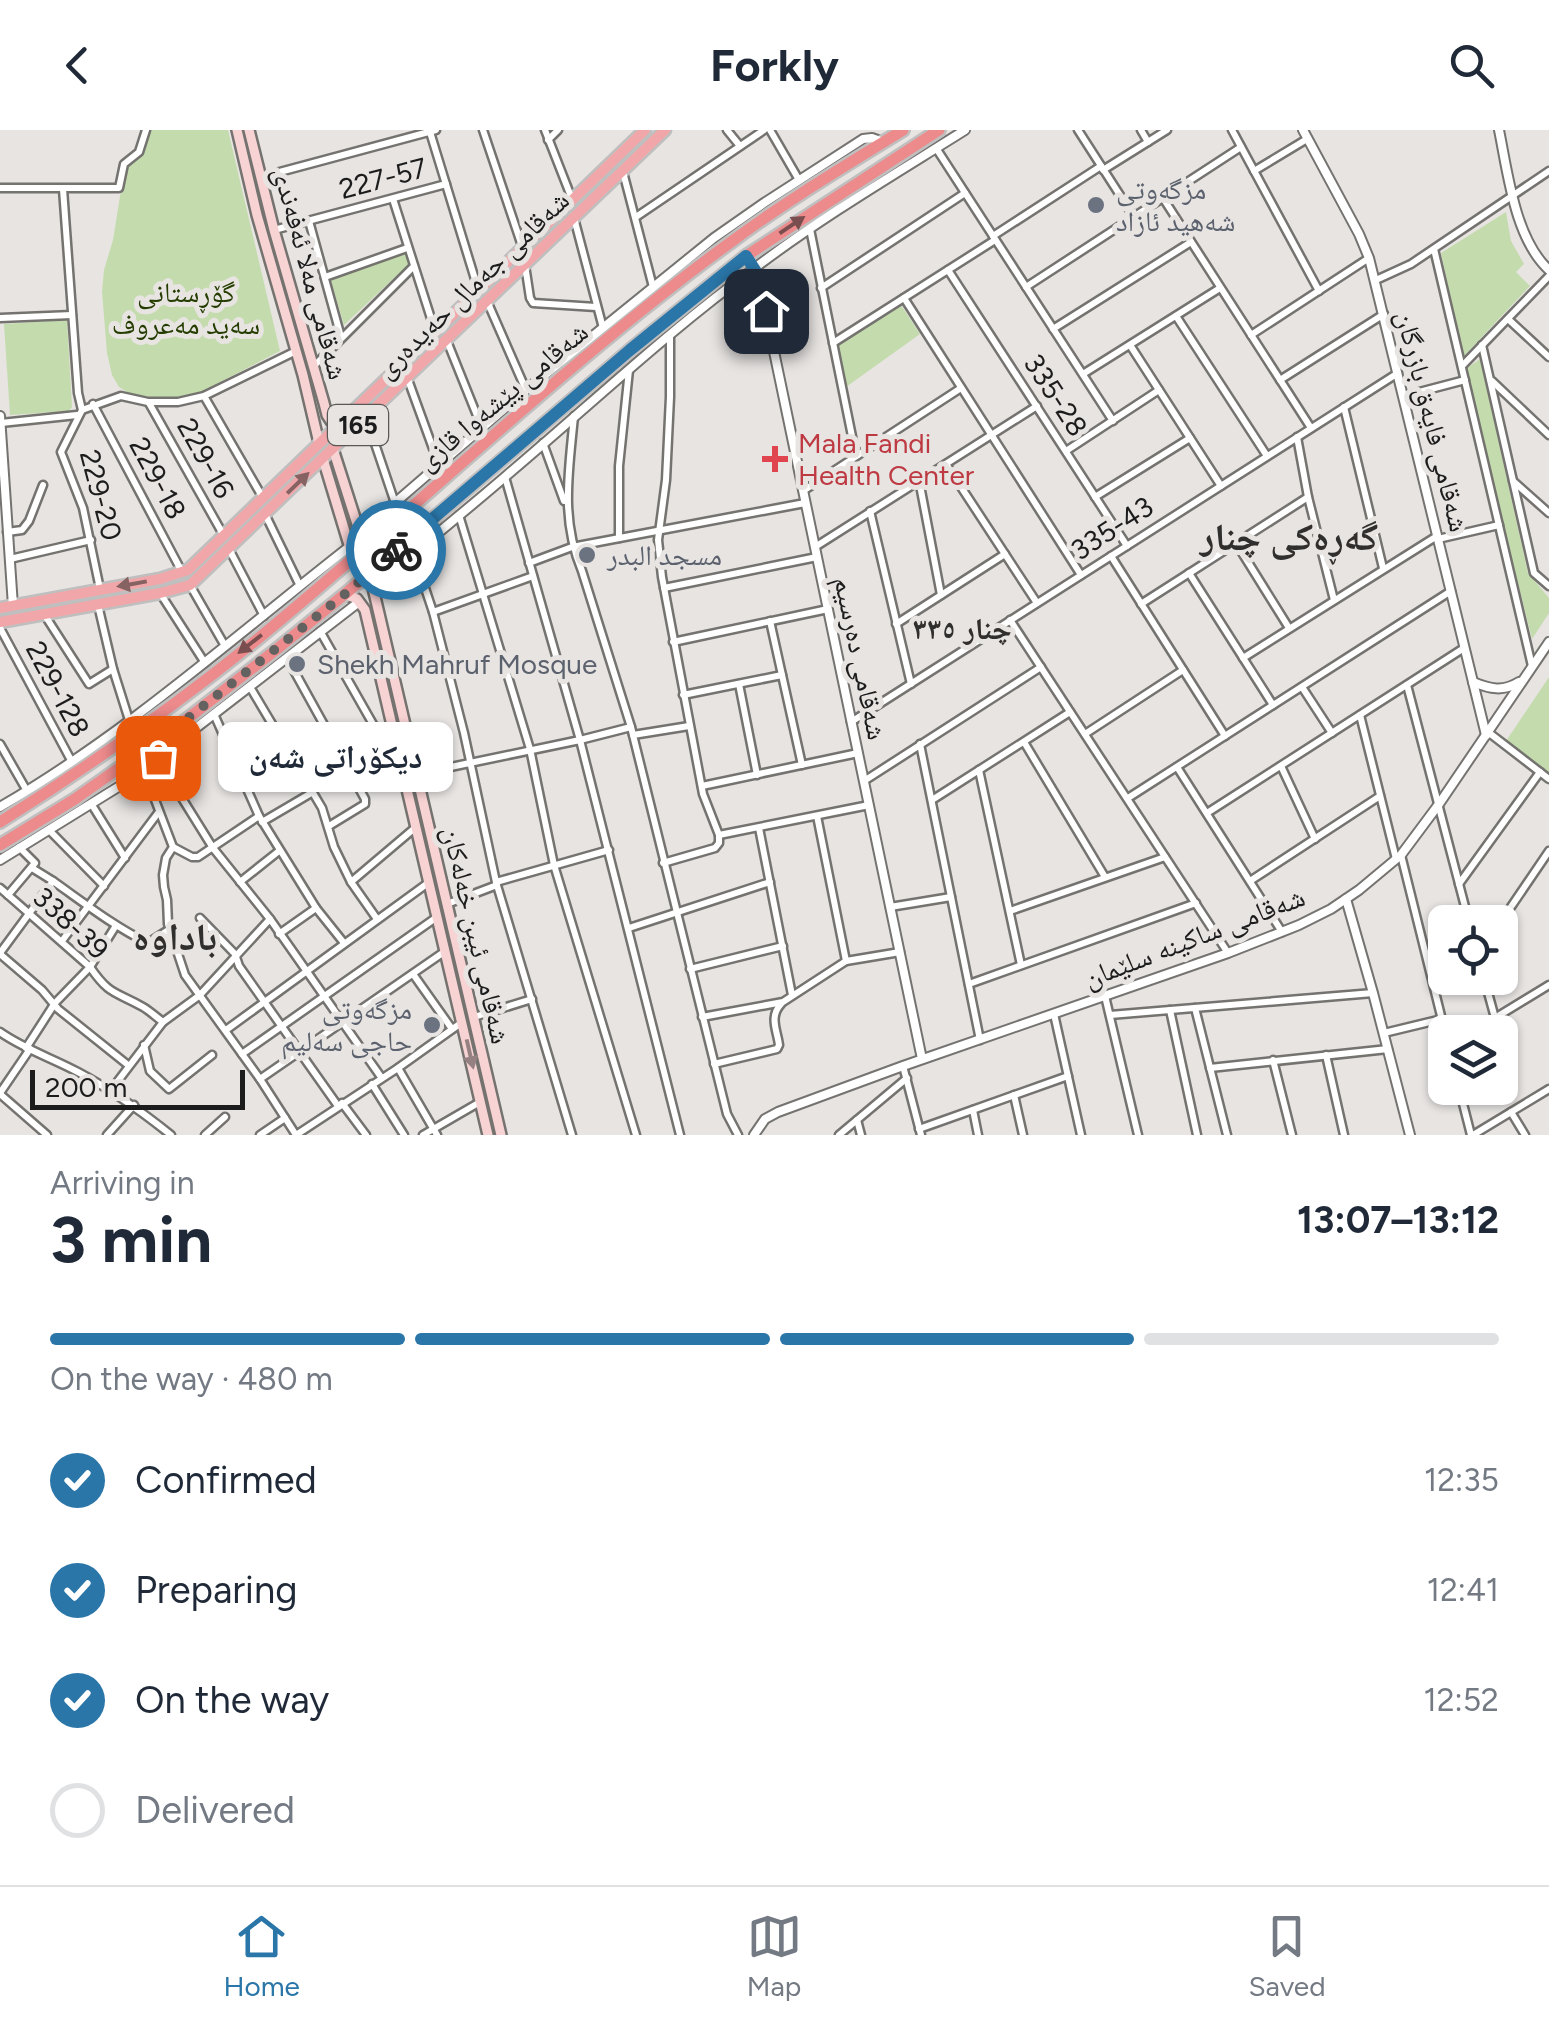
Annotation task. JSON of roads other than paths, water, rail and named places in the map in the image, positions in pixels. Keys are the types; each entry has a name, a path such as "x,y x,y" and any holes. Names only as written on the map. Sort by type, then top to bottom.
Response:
{"highway":[{"name":"شەقامی پێشەوا قازی","path":"0,822 257,640 351,552 396,518 609,330 654,303 701,257 902,130"},
{"name":"شەقامی پێشەوا قازی","path":"10,844 173,730 345,594 746,256 939,130"},
{"path":"746,256 755,267"},
{"path":"654,303 650,310 652,318 658,323 667,321"},
{"path":"609,330 630,335 630,350"},
{"path":"162,755 173,730"},
{"path":"96,784 104,796"}],"main road":[{"name":"شەقامی مەلا ئەفەندی","path":"237,130 318,437"},
{"name":"شەقامی مەلا ئەفەندی","path":"250,130 274,230 333,425"},
{"name":"شەقامی جەمال حەیدەری","path":"183,573 263,498 318,437 645,130"},
{"name":"شەقامی جەمال حەیدەری","path":"0,625 190,586 324,462 333,449 665,130"},
{"path":"257,215 269,211"},
{"path":"509,260 522,268"},
{"path":"333,449 356,522 365,529 396,518"},
{"path":"337,462 324,462 351,552"},
{"path":"240,520 249,530"},
{"name":"شەقامی ئیبن خەلەکان","path":"371,571 502,1135"},
{"path":"6,607 183,573"},
{"path":"345,594 359,602"},
{"name":"شەقامی ئیبن خەلەکان","path":"359,602 365,610 488,1135"},
{"path":"449,969 462,968"}],"street":[{"path":"0,188 116,189 125,162 140,151 146,130"},
{"path":"484,130 523,247"},
{"path":"546,130 572,200"},
{"path":"548,140 558,130"},
{"path":"727,130 740,146"},
{"path":"636,217 767,130 798,180"},
{"path":"373,588 629,368 755,267 965,130"},
{"path":"1078,130 1134,217"},
{"path":"1141,130 1148,142"},
{"path":"834,343 1102,168 1167,130"},
{"path":"1232,130 1320,291"},
{"path":"261,177 433,131 478,290"},
{"path":"1462,366 1549,273 1529,243 1513,194 1501,131"},
{"path":"1254,172 1305,134"},
{"name":"شەقامی فایەق بازرگان","path":"1305,134 1359,234 1376,280 1487,734"},
{"path":"365,529 526,390 609,330 653,287 701,257 737,221 863,139 883,142"},
{"path":"1026,287 1241,147"},
{"path":"936,148 1113,421"},
{"path":"622,171 653,287"},
{"path":"1376,280 1434,249 1549,171"},
{"name":"227-57","path":"274,230 446,184"},
{"path":"63,189 80,413"},
{"path":"820,288 965,194"},
{"path":"392,198 435,331"},
{"path":"1163,198 1311,428"},
{"path":"574,218 596,307 609,330"},
{"path":"309,220 341,337"},
{"path":"810,229 856,456"},
{"path":"1053,329 1191,242"},
{"path":"325,277 407,248"},
{"path":"1434,249 1499,524 1529,671 1513,686 1499,690 1473,682"},
{"path":"1251,335 1369,258"},
{"path":"314,366 413,267"},
{"name":"شەقامی دەرسیم","path":"755,267 922,1059"},
{"path":"522,268 533,303 596,307"},
{"name":"335-28","path":"948,270 1127,546"},
{"path":"1083,374 1220,288"},
{"path":"904,298 1081,575"},
{"path":"487,301 526,390"},
{"path":"1280,380 1384,314"},
{"path":"0,318 72,315"},
{"path":"1176,316 1266,456"},
{"path":"1508,319 1549,357"},
{"path":"663,863 715,848 719,843 689,726 658,540 666,480 670,336"},
{"path":"447,339 482,428"},
{"path":"1130,345 1220,486"},
{"path":"1482,345 1534,573 1549,586"},
{"path":"6,607 10,582 0,419 80,413 93,404 121,396 148,402 178,402 204,396 296,352"},
{"path":"619,538 620,466 629,368"},
{"name":"335-43","path":"851,722 1398,373"},
{"path":"407,377 439,465"},
{"path":"1490,379 1549,435"},
{"path":"1404,396 1466,380"},
{"path":"803,491 961,388"},
{"path":"1066,452 1159,390"},
{"path":"204,396 263,498"},
{"name":"229-16","path":"148,402 224,536"},
{"name":"229-18","path":"93,404 183,573"},
{"path":"664,588 816,552 870,510 1037,406"},
{"path":"1344,407 1382,568"},
{"name":"229-20","path":"80,413 61,456 83,508 100,590"},
{"path":"566,507 574,415"},
{"path":"366,417 394,503"},
{"path":"1297,437 1334,600"},
{"path":"1095,497 1190,438"},
{"path":"543,443 566,507 572,547 632,731 726,1114 738,1135"},
{"path":"946,464 1037,603"},
{"path":"505,478 580,740 680,1135"},
{"path":"919,480 941,595"},
{"path":"1514,481 1549,513"},
{"path":"7,532 22,530 42,486"},
{"path":"1141,604 1308,496"},
{"path":"529,563 572,547 805,502"},
{"path":"870,510 911,684"},
{"path":"459,513 530,749 554,865 636,1135"},
{"path":"266,514 300,586"},
{"path":"1243,658 1382,568 1438,538 1499,524"},
{"path":"9,559 91,540"},
{"path":"409,540 433,612 497,883 572,1135"},
{"path":"1236,543 1289,628"},
{"path":"229,549 264,616"},
{"path":"90,756 129,720 148,714 300,586 351,552"},
{"path":"896,624 1005,554"},
{"path":"1110,556 1225,736"},
{"path":"1189,573 1273,705"},
{"path":"433,612 533,576"},
{"path":"1,587 10,582"},
{"path":"190,586 225,646"},
{"path":"1128,799 1451,590"},
{"path":"160,594 205,663"},
{"path":"0,860 10,844 50,831 144,771 359,602"},
{"path":"97,604 129,720"},
{"path":"673,642 828,609"},
{"path":"44,613 86,681 92,684 113,669"},
{"path":"1010,620 1228,953"},
{"path":"770,621 802,765"},
{"name":"229-128","path":"0,625 75,766"},
{"path":"320,631 382,740 399,757"},
{"path":"1206,813 1464,648"},
{"name":"شەقامی ساکینە سلێمان","path":"754,1135 771,1115 1228,953 1315,918 1346,900 1398,857 1547,649"},
{"path":"287,658 365,798 365,804 328,826"},
{"path":"864,781 1041,667"},
{"path":"1085,734 1183,670"},
{"path":"683,695 782,675"},
{"path":"739,684 757,774"},
{"path":"1407,685 1465,905"},
{"path":"250,686 313,792 351,882 377,918"},
{"path":"1302,687 1332,733"},
{"path":"932,800 1071,712"},
{"path":"214,714 244,787 279,851 344,943"},
{"path":"1360,715 1441,1015"},
{"path":"416,774 580,740 689,726"},
{"path":"1487,734 1549,779"},
{"path":"1024,742 1105,877"},
{"path":"920,744 980,1040"},
{"path":"1,750 27,791"},
{"path":"702,786 858,753"},
{"path":"162,755 213,848 270,919 381,1077"},
{"path":"0,807 75,766"},
{"path":"1281,766 1315,839"},
{"path":"1177,767 1282,932"},
{"path":"979,770 1021,965"},
{"path":"144,771 173,848 195,858 313,792"},
{"path":"1459,884 1540,772"},
{"path":"1250,881 1380,796"},
{"path":"92,805 125,858"},
{"path":"719,835 869,805"},
{"path":"62,940 158,813"},
{"path":"817,816 846,961"},
{"path":"351,882 416,827"},
{"path":"759,828 792,995"},
{"path":"50,831 104,886"},
{"path":"8,895 32,868 34,860 10,844"},
{"path":"173,848 166,858 163,875 168,924 185,975 296,1135 462,1022"},
{"path":"446,904 497,883 609,850"},
{"path":"240,882 279,851"},
{"path":"1512,905 1549,851"},
{"path":"1010,911 1166,857"},
{"path":"32,868 115,927 144,942 170,929"},
{"path":"52,882 0,954 58,1009 128,1065"},
{"path":"226,1030 429,882"},
{"path":"628,928 770,882"},
{"name":"338-39","path":"0,888 62,940 116,996 143,1007 163,1022"},
{"path":"890,907 951,897"},
{"path":"1346,900 1410,1135"},
{"path":"969,984 1196,903"},
{"path":"279,934 316,908"},
{"path":"242,1054 436,917"},
{"path":"200,918 235,954 239,966 301,1052 366,1135"},
{"path":"111,1090 163,1022 200,995 270,919"},
{"path":"47,1135 0,1094 54,1003 90,967 115,927"},
{"path":"690,969 782,946"},
{"path":"260,1079 444,952"},
{"path":"714,1064 777,1049 774,1011 846,961 900,952"},
{"path":"413,974 452,1029"},
{"path":"1500,1015 1549,985"},
{"path":"1110,1015 1374,993"},
{"path":"1104,996 1138,1135"},
{"path":"474,1017 532,1000"},
{"path":"702,1017 783,1002"},
{"path":"1194,1008 1227,1135"},
{"path":"1170,1010 1197,1134 1187,1135"},
{"path":"1054,1014 1081,1135"},
{"path":"1384,1033 1428,1022"},
{"path":"1,1033 111,1090 171,1135"},
{"path":"144,1045 150,1071 169,1090 212,1055"},
{"path":"1210,1068 1388,1049"},
{"path":"1326,1054 1344,1135"},
{"path":"1273,1060 1292,1135"},
{"path":"903,1066 920,1132 1068,1076"},
{"path":"398,1068 436,1132"},
{"path":"839,1135 907,1078"},
{"path":"372,1084 404,1135"},
{"path":"1464,1105 1472,1135 1549,1088"},
{"path":"1014,1095 1023,1135"},
{"path":"424,1135 436,1132 480,1102"},
{"path":"109,1134 134,1105"},
{"path":"973,1110 978,1135"},
{"path":"1511,1112 1525,1135"},
{"path":"205,1135 225,1118"},
{"path":"260,1135 285,1118"},
{"path":"857,1120 861,1135"}],"place":[{"name":"مزگەوتی شەهید ئازاد","path":"1096,205"},
{"name":"Mala Fandi Health Center","path":"775,459"},
{"name":"مسجد البدر","path":"587,555"},
{"name":"Shekh Mahruf Mosque","path":"297,664"},
{"name":"دیکۆراتی شەن","path":"158,758"},
{"name":"مزگەوتی حاجی سەلیم","path":"432,1025"}],"district":[{"name":"گەڕەکی چنار","path":"1289,537"},
{"name":"چنار ٣٣٥","path":"962,629"},
{"name":"باداوە","path":"175,937"}],"park label":[{"name":"گۆڕستانی سەید مەعروف","path":"186,308"}]}
